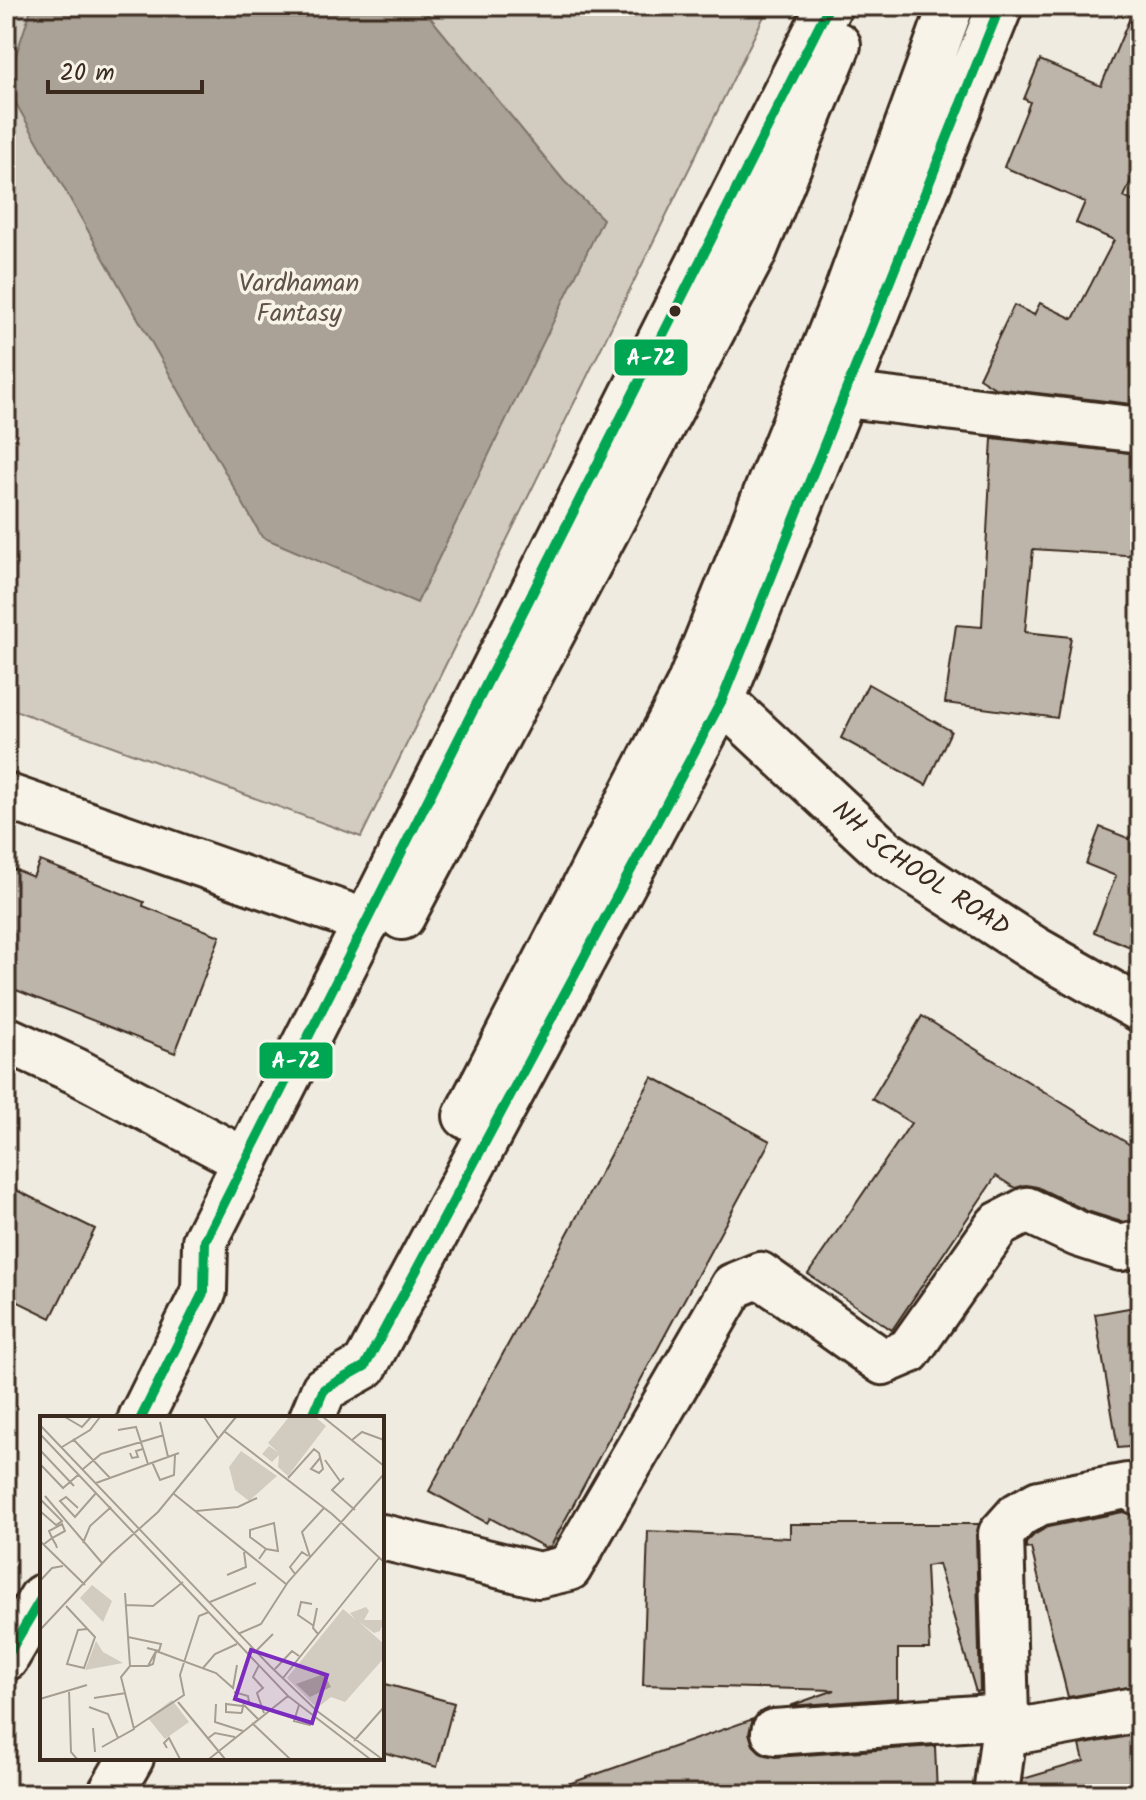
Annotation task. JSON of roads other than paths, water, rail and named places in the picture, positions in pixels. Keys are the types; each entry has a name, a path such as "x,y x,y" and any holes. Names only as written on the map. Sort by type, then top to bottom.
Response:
{"main road":[{"path":"204,1291 205,1241 829,6"},
{"path":"142,1416 204,1291 753,254 854,6"},
{"path":"318,1404 689,685 845,297 951,6"},
{"path":"318,1404 365,1366 722,700 1003,7"},
{"path":"845,395 1140,430"},
{"name":"NH SCHOOL ROAD","path":"722,700 885,852 1033,948 1140,1009"},
{"path":"6,796 367,922"},
{"path":"6,1039 76,1071 246,1161"},
{"path":"384,1537 539,1575 569,1568 733,1286 760,1275 883,1362 909,1351 998,1225 1027,1210 1078,1234 1121,1248 1140,1243"},
{"path":"996,1794 1006,1716 1001,1534 1018,1515 1039,1503 1127,1486 1140,1493"},
{"path":"6,1658 40,1600"},
{"path":"774,1732 1006,1716 1024,1730 1140,1709"},
{"path":"110,1794 130,1760"}],"park label":[{"name":"Vardhaman Fantasy","path":"299,299"}]}
